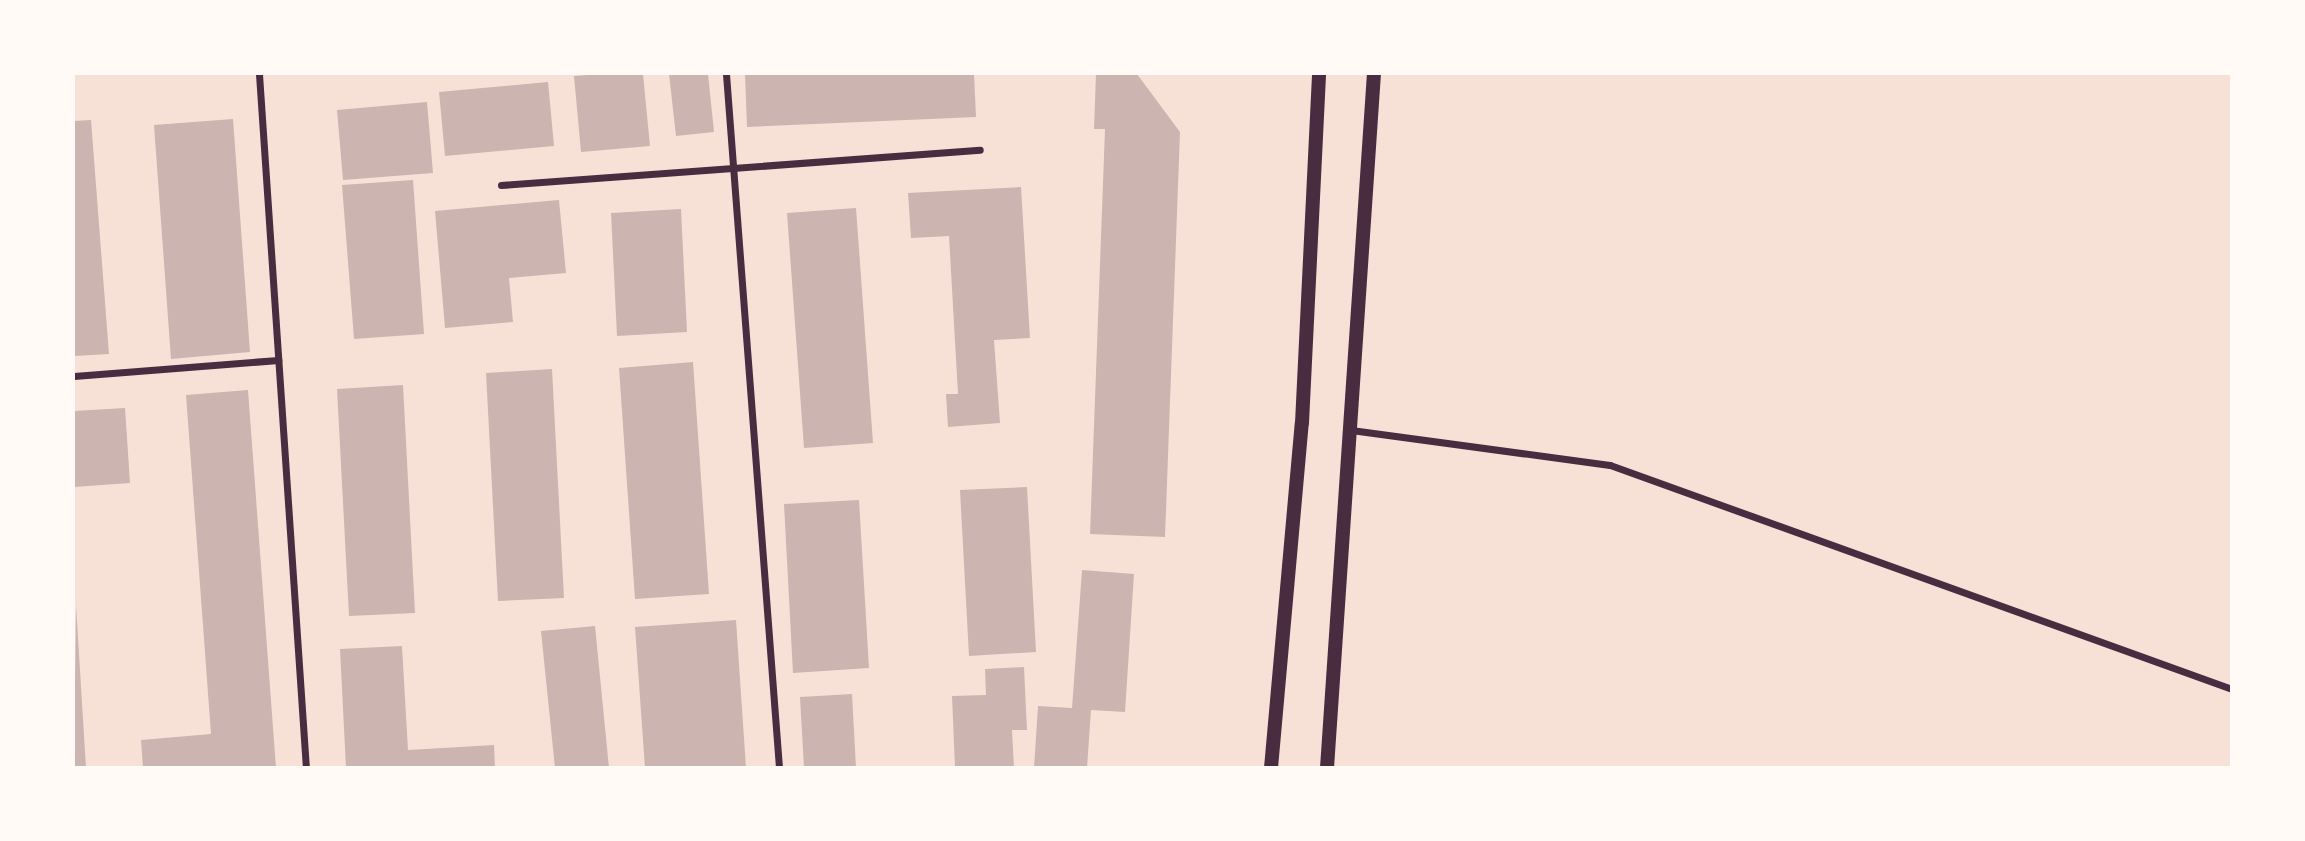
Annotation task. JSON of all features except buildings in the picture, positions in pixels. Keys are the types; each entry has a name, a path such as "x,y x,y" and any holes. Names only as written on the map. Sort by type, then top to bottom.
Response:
{"main road":[{"path":"1271,768 1302,424 1319,74"},
{"path":"1327,768 1374,74"}],"street":[{"path":"259,74 306,768"},
{"path":"726,74 779,768"},
{"path":"501,185 732,171 980,150"},
{"path":"74,376 278,360"},
{"path":"1351,430 1610,465 2231,689"}]}
